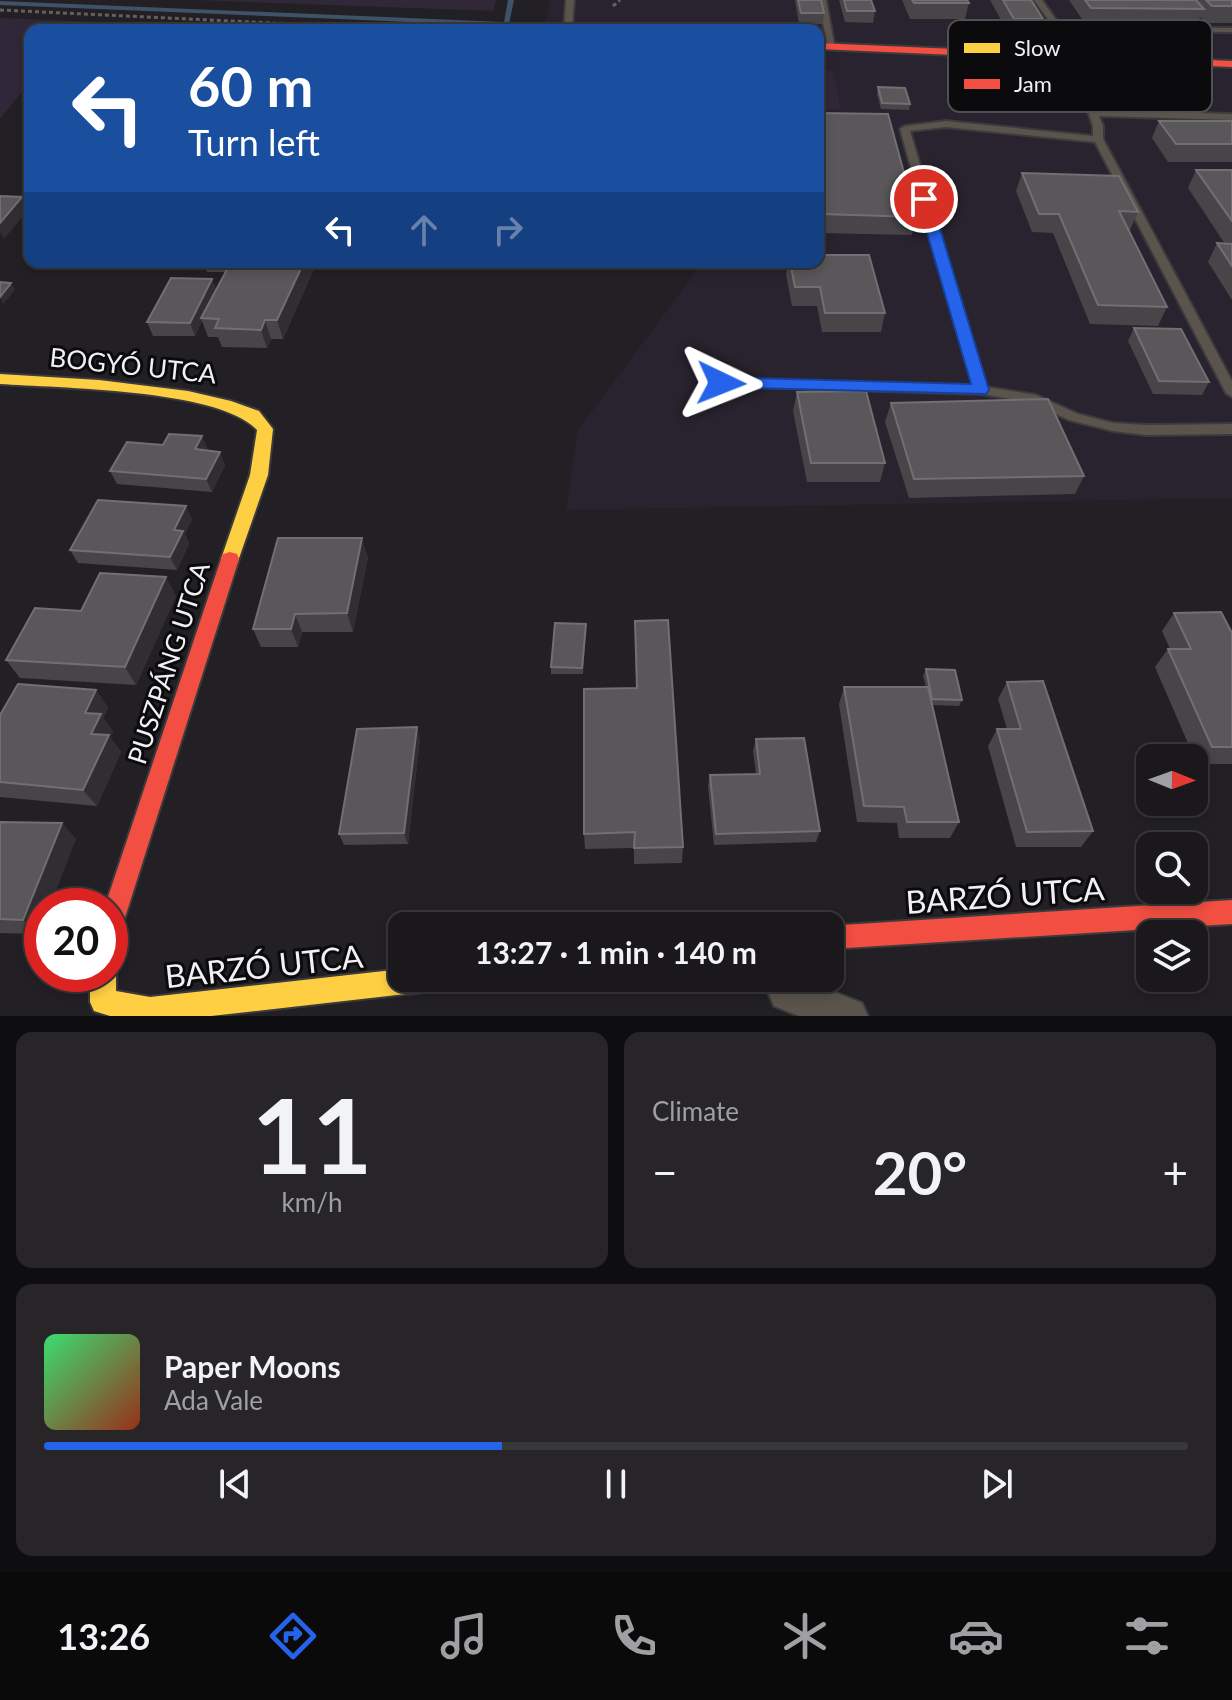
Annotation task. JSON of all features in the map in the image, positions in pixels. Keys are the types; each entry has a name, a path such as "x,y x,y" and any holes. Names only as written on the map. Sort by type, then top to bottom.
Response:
{"street":[{"path":"825,47 948,52"},
{"path":"1212,63 1232,64"},
{"name":"BOGYÓ UTCA","path":"0,379 204,398 239,406 257,415"},
{"name":"PUSZPÁNG UTCA","path":"123,888 265,451 264,426 257,415"},
{"name":"BARZÓ UTCA","path":"844,936 1232,912"},
{"name":"BARZÓ UTCA","path":"103,992 103,1002 150,1010 388,983"},
{"path":"787,992 849,1016"}],"lane":[{"path":"568,24 570,0"},
{"path":"822,0 824,24"},
{"path":"1038,0 1052,20"},
{"path":"1232,117 1093,113 1098,139 1232,393"},
{"path":"981,390 905,129 946,124 1098,139"},
{"path":"721,383 981,390 1032,398 1074,417 1113,427 1146,430 1232,429"}],"path":[{"path":"613,6 620,0"},
{"path":"0,10 293,24"}],"shaded area":[{"path":"195,0 496,0 494,11"},
{"path":"549,0 1232,0 1232,498 566,510 578,430 699,268 824,268 824,24 546,24"},
{"path":"0,18 150,24 24,24 24,89 0,119"},
{"path":"824,71 833,71 841,109 824,109"}],"building":[{"path":"798,0 821,0 824,13 801,13"},
{"path":"844,0 871,0 875,11 847,11"},
{"path":"912,0 967,0 969,3 914,3"},
{"path":"1003,0 1031,0 1043,19 1014,19"},
{"path":"1085,0 1196,0 1204,9 1091,8"},
{"path":"1206,0 1232,0 1232,6 1212,6"},
{"path":"878,87 905,88 910,104 882,103"},
{"path":"824,113 888,114 916,217 824,214"},
{"path":"1159,121 1232,121 1232,144 1176,144"},
{"path":"1196,170 1232,170 1232,221"},
{"path":"1022,173 1119,176 1138,212 1119,211 1167,307 1098,305 1059,214 1039,214"},
{"path":"0,196 22,197 0,223"},
{"path":"1217,243 1232,244 1232,266"},
{"path":"824,255 869,255 885,313 825,313 820,287 795,287 791,268 824,268"},
{"path":"228,268 301,268 277,320 265,320 261,330 215,328 219,319 201,318"},
{"path":"171,278 212,279 190,323 147,322"},
{"path":"0,282 11,283 0,297"},
{"path":"1134,328 1181,329 1209,382 1159,381"},
{"path":"866,391 885,463 811,463 797,392"},
{"path":"1048,399 1084,476 914,479 891,403"},
{"path":"169,434 202,436 195,449 220,452 206,479 110,471 127,442 163,445"},
{"path":"98,500 186,506 174,530 183,531 170,557 70,550"},
{"path":"278,538 362,538 347,613 295,614 291,629 253,629"},
{"path":"100,573 166,577 125,667 6,660 35,608 81,611"},
{"path":"1221,612 1232,633 1232,747 1212,747 1168,649 1191,649 1174,613"},
{"path":"668,620 683,847 634,848 635,832 584,834 584,689 637,688 635,621"},
{"path":"555,623 586,624 582,668 551,667"},
{"path":"926,669 955,670 962,700 932,699"},
{"path":"1043,681 1093,831 1027,832 997,729 1021,729 1007,682"},
{"path":"18,684 96,690 85,713 101,714 91,734 109,735 83,790 0,782 0,715"},
{"path":"844,687 928,687 959,822 907,822 904,807 864,806"},
{"path":"417,727 404,833 339,834 357,729"},
{"path":"804,738 820,831 716,834 710,775 760,774 756,739"},
{"path":"0,822 62,823 36,888 24,888 23,920 0,919"}],"waterway":[{"path":"0,3 506,24 511,0"}],"traffic: slow":[{"path":"0,379 188,396 253,415 265,429 266,441 253,493 230,559"},
{"path":"103,992 103,1002 150,1010 388,983"}],"traffic: jam":[{"path":"824,46 948,52"},
{"path":"1212,63 1232,64"},
{"path":"123,888 230,559"},
{"path":"844,936 1232,912"}],"route":[{"path":"721,383 981,390 924,199"}]}
